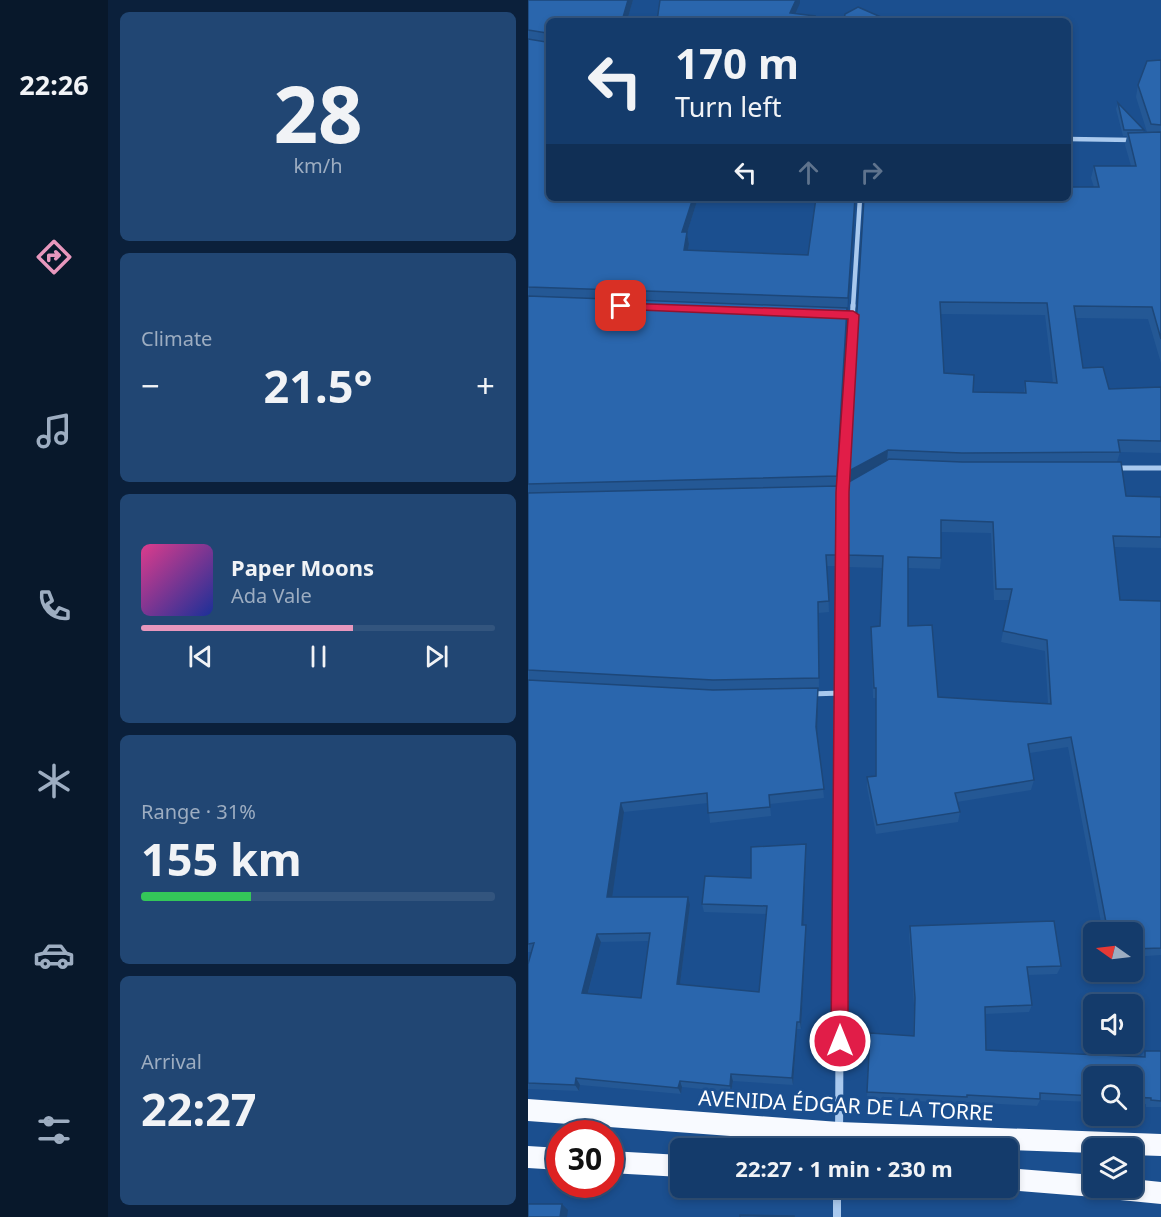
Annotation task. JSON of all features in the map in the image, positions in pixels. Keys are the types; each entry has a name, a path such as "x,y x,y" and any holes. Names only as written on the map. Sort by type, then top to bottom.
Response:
{"highway":[{"name":"AVENIDA ÉDGAR DE LA TORRE","path":"528,1110 809,1138"},
{"name":"AVENIDA ÉDGAR DE LA TORRE","path":"1018,1143 1161,1145"},
{"path":"528,1157 546,1158"},
{"path":"624,1163 670,1165"},
{"path":"1018,1180 1083,1185"},
{"path":"1143,1191 1161,1193"}],"street":[{"path":"1071,139 1138,140"},
{"path":"839,1138 842,492 860,201"},
{"path":"842,315 853,315"},
{"path":"1114,468 1161,468"},
{"path":"831,493 842,492 851,487"},
{"path":"807,694 842,693"},
{"path":"837,1198 837,1217"}],"building":[{"path":"528,0 628,0 623,18 546,18 546,33 528,30"},
{"path":"660,0 796,0 790,13 815,16 814,18 657,18"},
{"path":"858,7 883,18 844,18 845,14"},
{"path":"528,39 546,42 546,201 692,201 682,232 687,232 684,250 808,255 816,201 855,201 848,298 528,287"},
{"path":"1161,60 1161,125 1151,124 1138,85 1147,61"},
{"path":"1118,103 1144,130 1124,130"},
{"path":"1161,132 1161,339 1152,307 1074,306 1083,368 1103,367 1109,389 1161,387 1161,441 1118,440 1120,452 962,453 888,450 847,472 864,201 1071,201 1071,187 1099,187 1094,166 1136,166 1128,133","holes":["940,302 1047,303 1057,383 1025,381 1026,393 973,392 974,375 944,373"]},
{"path":"528,296 847,308 837,476 528,484"},
{"path":"889,459 962,462 1121,462 1126,496 1161,497 1161,537 1113,536 1120,600 1161,601 1161,948 1143,949 1143,922 1106,922 1071,737 1028,744 1034,780 955,793 960,812 877,825 867,777 876,776 876,688 874,688 871,627 880,626 883,556 847,555 847,483","holes":["941,520 993,522 996,589 1012,589 1003,631 1047,640 1051,704 938,697 932,625 908,626 908,557 941,558"]},
{"path":"837,486 837,555 826,555 829,601 818,602 819,678 713,680 528,670 528,493"},
{"path":"528,680 713,690 818,688 816,727 824,789 769,795 770,807 708,813 707,793 621,803 607,897 688,897 677,984 759,992 767,906 702,904 705,876 751,878 751,847 806,844 802,925 806,925 800,1022 797,1022 792,1078 731,1074 730,1086 680,1081 678,1088 576,1078 575,1085 528,1083 528,964 534,943 528,944","holes":["650,933 641,998 582,993 597,934"]},
{"path":"1054,921 1061,966 1027,967 1032,1005 985,1007 986,1050 1145,1057 1145,1051 1161,1051 1161,1101 1143,1098 1143,1066 1083,1066 1083,1095 1040,1093 1040,1099 867,1092 870,1033 914,1036 915,998 910,926"},
{"path":"528,1204 562,1204 560,1217 528,1217"},
{"path":"740,1215 794,1216 794,1217 740,1217"}],"route":[{"path":"621,306 853,315 842,492 840,1041"}]}
